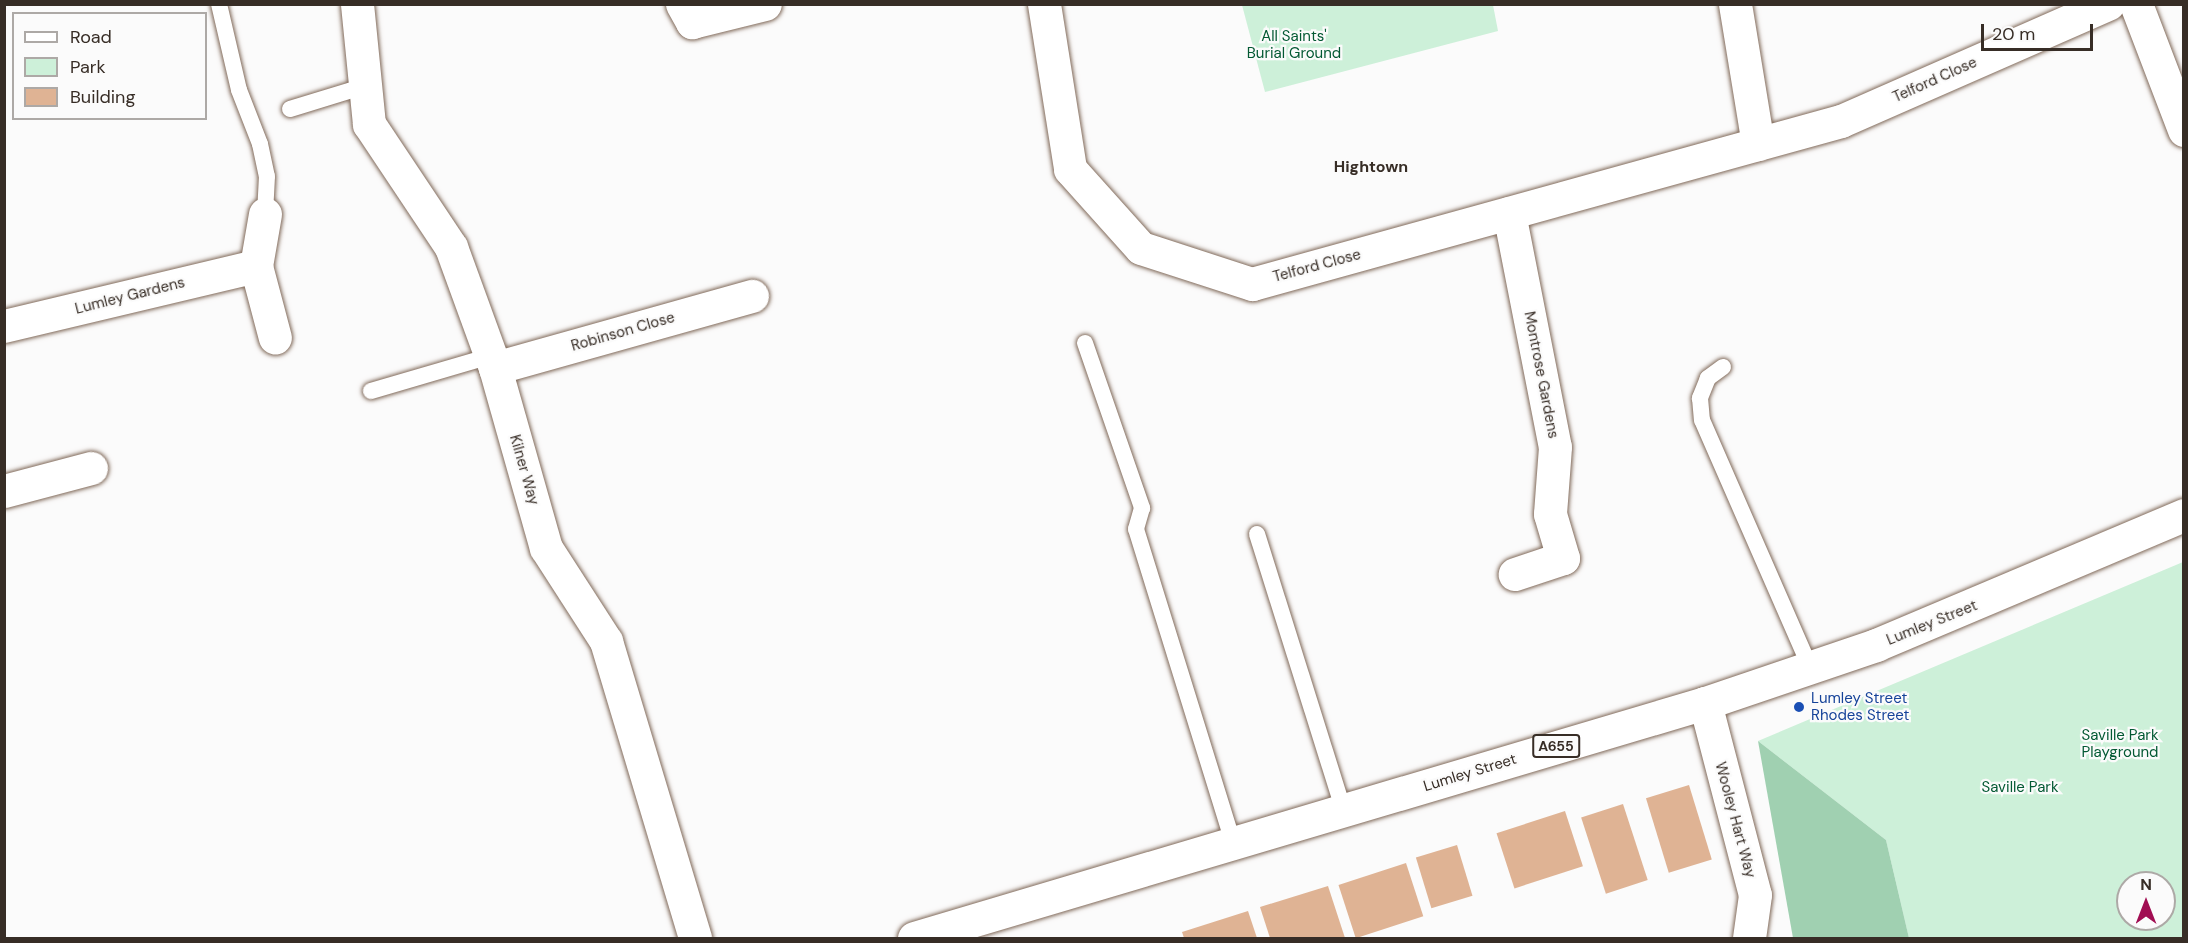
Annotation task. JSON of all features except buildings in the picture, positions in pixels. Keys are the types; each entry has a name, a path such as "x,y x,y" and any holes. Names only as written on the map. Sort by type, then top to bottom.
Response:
{"street":[{"name":"Kilner Way","path":"357,4 369,124 452,247 493,362 546,548 606,641 695,939"},
{"path":"682,4 693,22 765,4"},
{"name":"Telford Close","path":"1044,4 1070,169 1141,248 1252,284 1841,121 2108,4"},
{"path":"1735,4 1758,144"},
{"path":"2136,4 2184,130"},
{"name":"Montrose Gardens","path":"1509,213 1555,447 1550,514 1563,558 1515,574"},
{"path":"265,214 256,266 275,338"},
{"name":"Lumley Gardens","path":"4,326 256,266"},
{"name":"Robinson Close","path":"493,362 752,296"},
{"path":"4,491 91,468"},
{"name":"Lumley Street","path":"914,939 1705,703 1810,667 1990,599 2184,515"},
{"name":"Wooley Hart Way","path":"1705,703 1755,895 1749,939"}],"lane":[{"path":"219,4 239,90 260,144 265,214"},
{"path":"290,109 365,86"},
{"path":"1085,343 1142,508 1136,530 1234,845"},
{"path":"371,391 493,362"},
{"path":"1724,367 1708,378 1700,398 1702,420 1810,667"},
{"path":"1257,534 1344,812"}],"green space":[{"name":"All Saints' Burial Ground","path":"1242,5 1493,5 1498,31 1265,92"},
{"name":"Saville Park","path":"2183,562 2183,938 1909,938 1886,840 1758,741"},
{"path":"1758,741 1886,840 1909,938 1793,938"}],"place":[{"name":"Lumley Street Rhodes Street","path":"1799,707"}],"district":[{"name":"Hightown","path":"1371,167"}],"park label":[{"name":"Saville Park Playground","path":"2120,744"}]}
